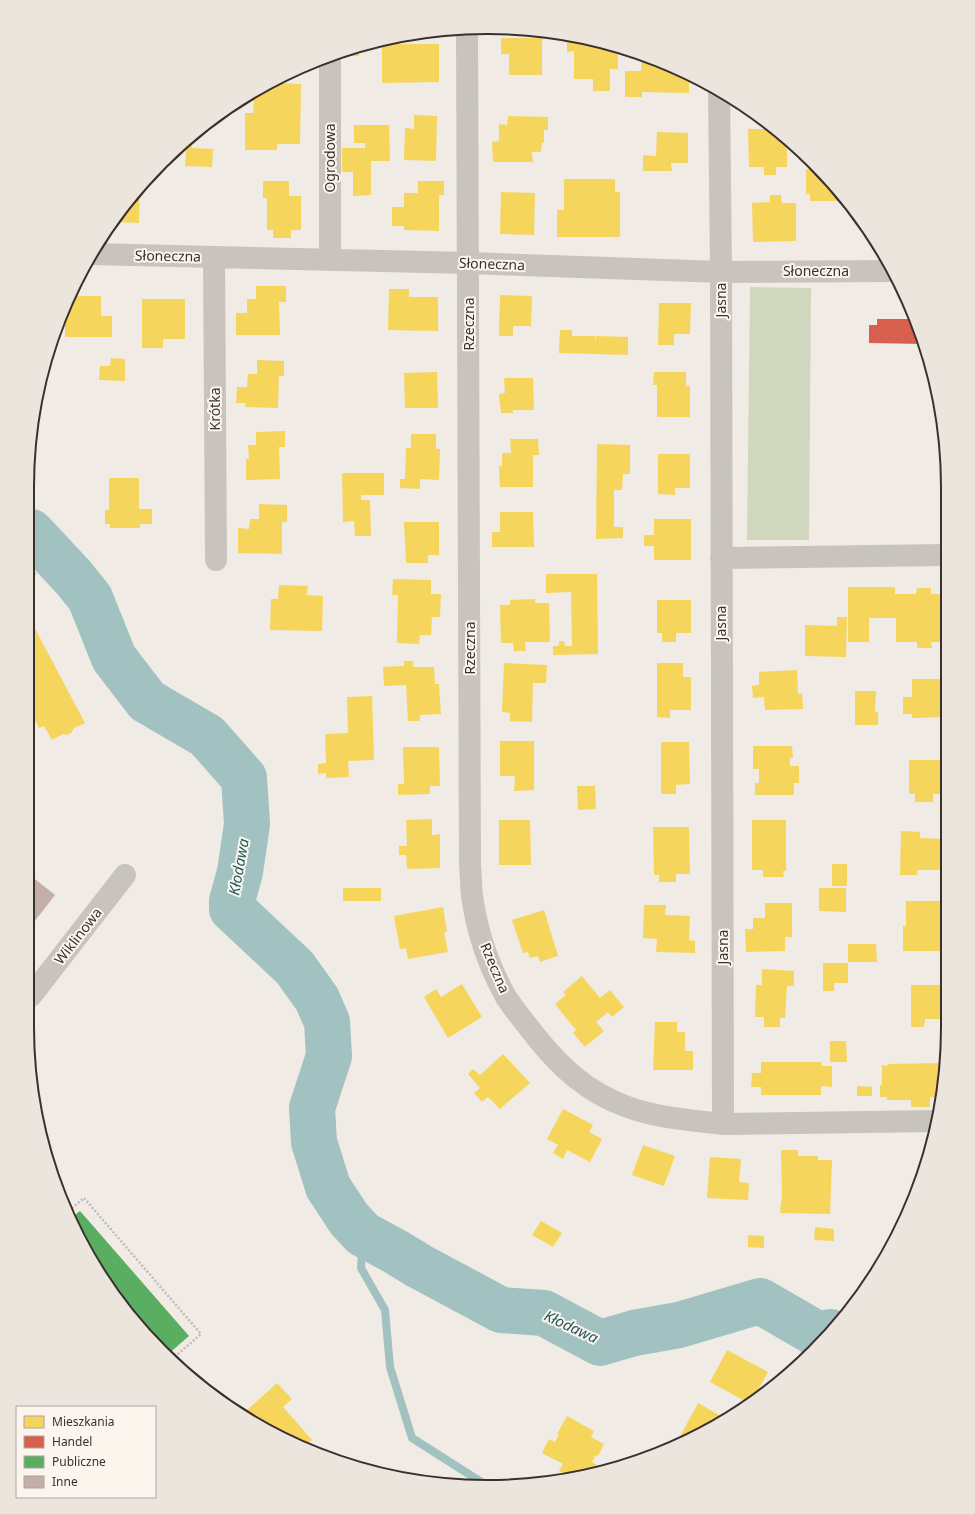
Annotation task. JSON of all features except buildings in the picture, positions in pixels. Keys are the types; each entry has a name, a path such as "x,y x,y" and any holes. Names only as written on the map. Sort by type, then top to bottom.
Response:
{"street":[{"name":"Rzeczna","path":"467,35 470,866 472,896 481,937 492,969 506,997 543,1045 567,1072 583,1085 602,1096 652,1115 723,1124"},
{"name":"Ogrodowa","path":"330,63 330,260"},
{"name":"Jasna","path":"719,98 721,272 723,1124"},
{"name":"Słoneczna","path":"99,254 468,263 721,272 885,271"},
{"name":"Krótka","path":"214,257 216,560"},
{"path":"721,558 941,556"},
{"name":"Wiklinowa","path":"34,992 125,875"},
{"path":"723,1124 931,1121"}],"path":[{"path":"34,574 41,568"},
{"path":"73,1208 84,1198 201,1334 176,1355"}],"green space":[{"path":"750,287 811,288 809,540 747,540"}],"waterway":[{"name":"Kłodawa","path":"34,535 74,578 90,598 114,658 147,701 207,736 244,778 247,824 240,872 232,901 232,909 295,968 317,999 327,1022 329,1056 312,1108 314,1142 328,1187 349,1219 363,1234 501,1310 544,1313 600,1343 634,1333 679,1325 760,1301 817,1334 821,1333"},
{"name":"Kłodawa","path":"363,1234 361,1268 385,1310 390,1367 412,1438 478,1480"}]}
